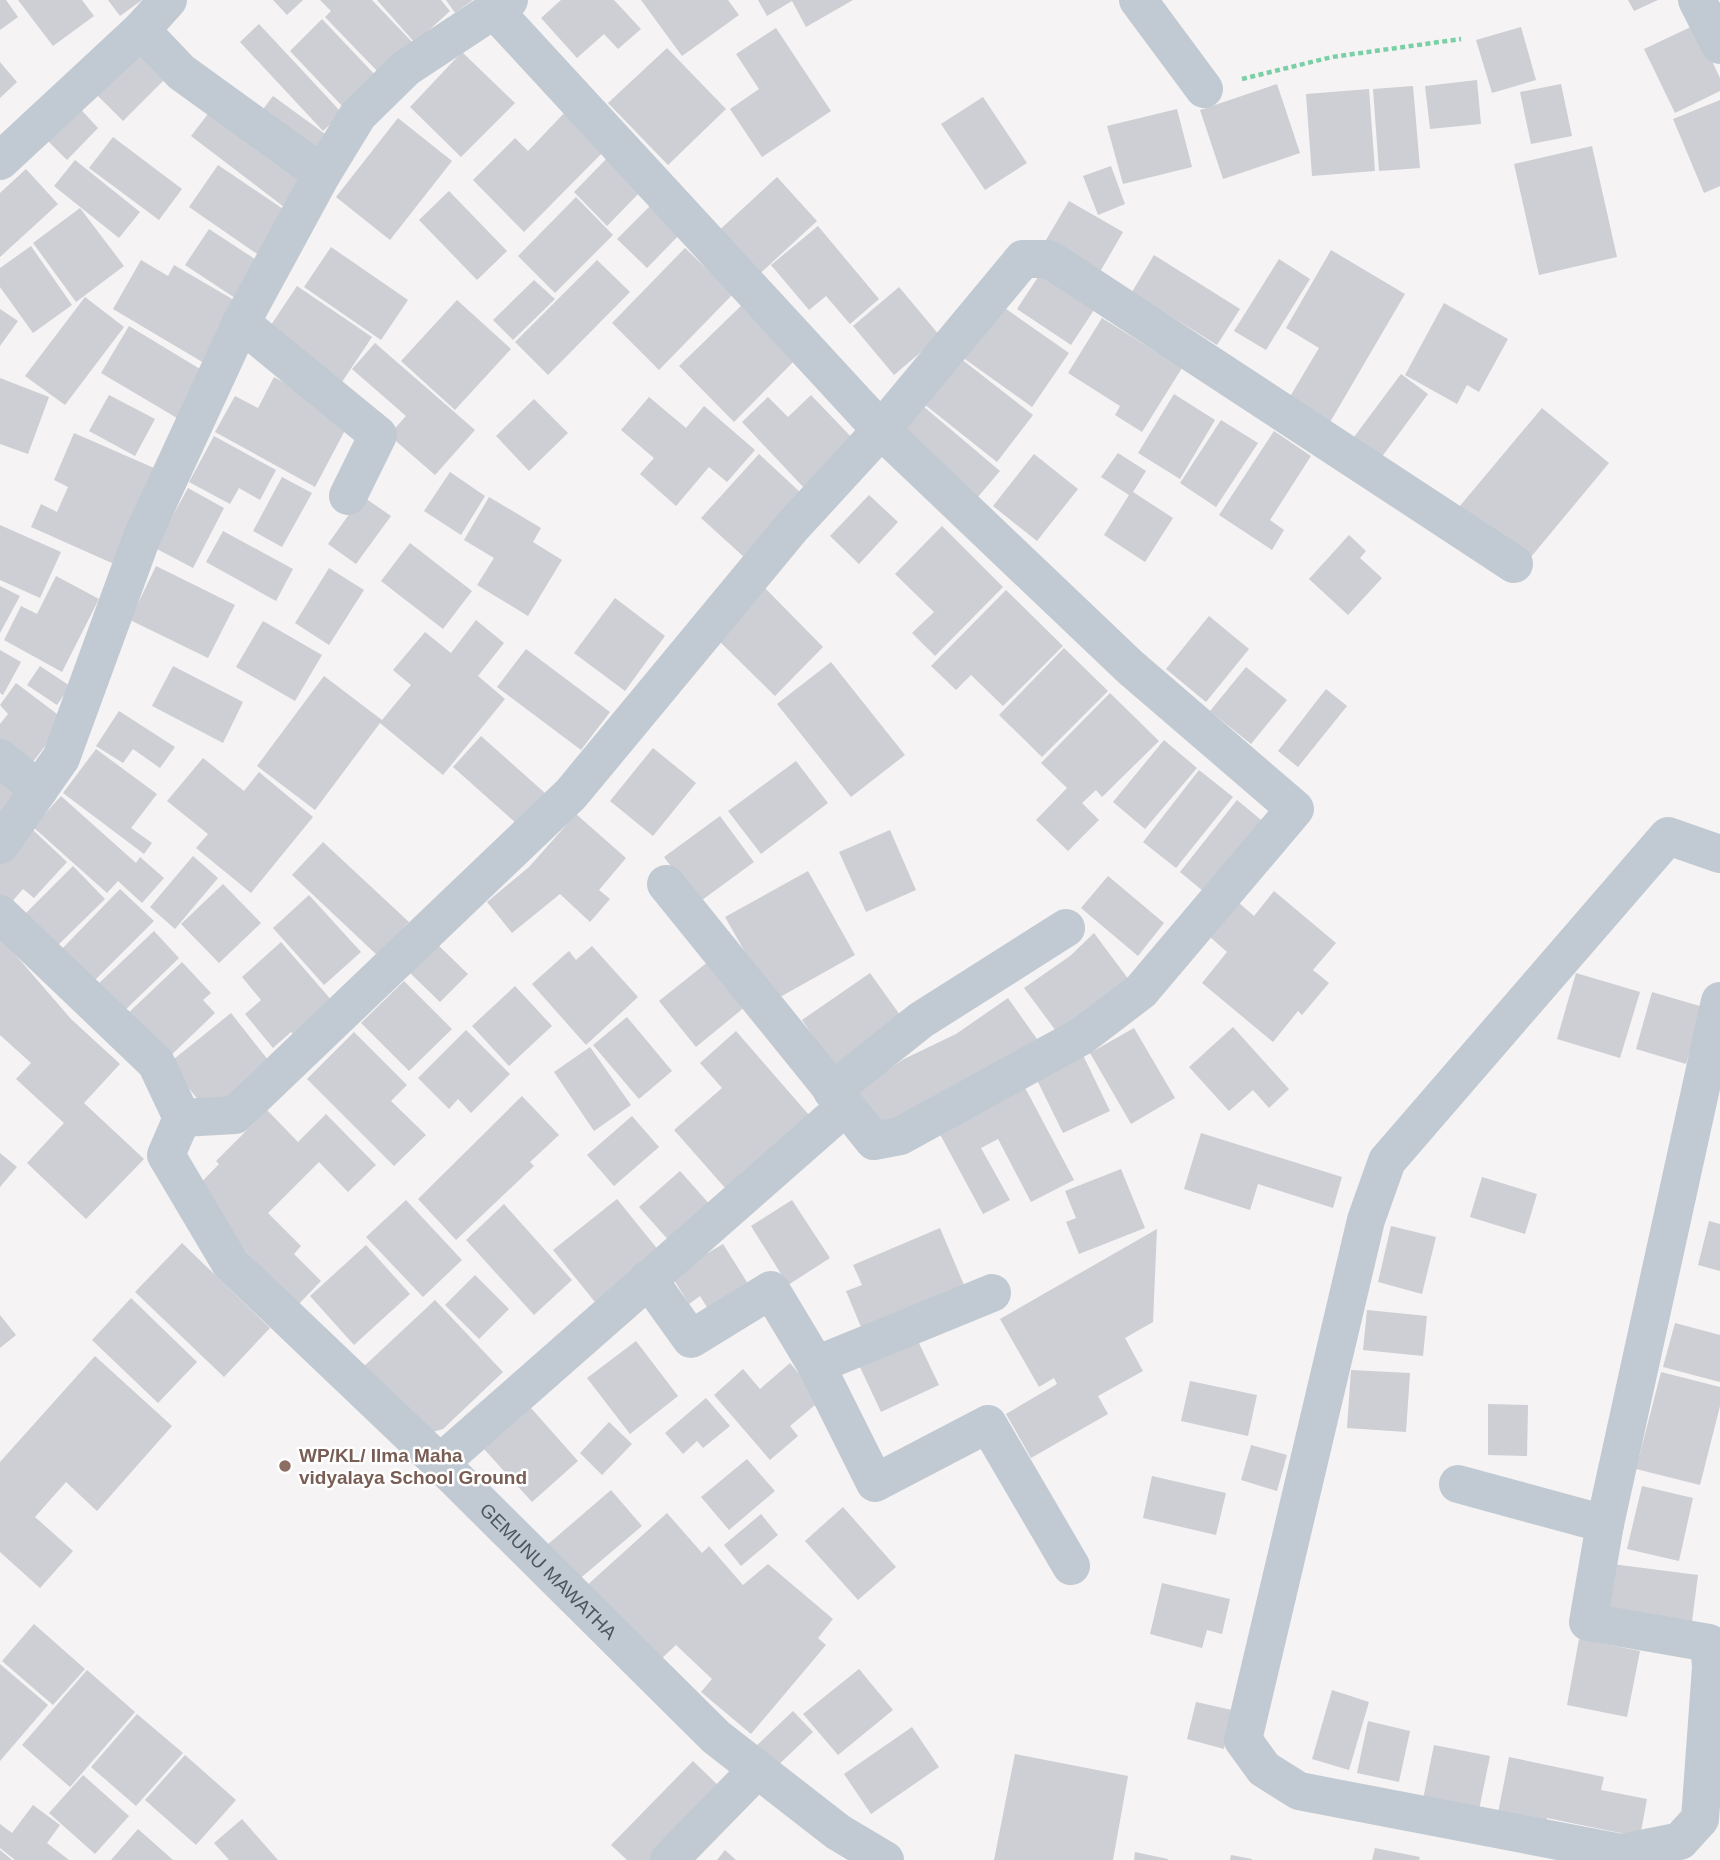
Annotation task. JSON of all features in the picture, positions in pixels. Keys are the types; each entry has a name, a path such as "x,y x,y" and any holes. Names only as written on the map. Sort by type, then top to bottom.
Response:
{"street":[{"path":"0,161 141,30 168,0"},
{"path":"1138,0 1203,89"},
{"path":"1697,0 1720,45"},
{"path":"0,845 61,758 142,537 241,324 322,173 358,115 397,77 501,5 881,430 1130,667 1295,809 1141,991 1083,1036 900,1136 874,1141 666,884"},
{"path":"141,30 181,72 322,173"},
{"path":"0,914 156,1063 182,1118 235,1115 571,793 792,527 881,430 1023,259 1049,259 1514,564"},
{"path":"241,324 378,435 348,496"},
{"path":"0,758 38,790"},
{"path":"1720,854 1668,836 1387,1161 1366,1220 1243,1740 1264,1769 1299,1791 1621,1857 1680,1841 1700,1819 1710,1667 1709,1643 1588,1622 1605,1524 1720,1001"},
{"path":"440,1463 648,1279 921,1020 1066,928"},
{"name":"GEMUNU MAWATHA","path":"182,1118 166,1155 230,1263 440,1463 716,1737 838,1832 885,1860"},
{"path":"648,1279 691,1339 771,1290 816,1365 875,1483 988,1424 1071,1566"},
{"path":"816,1365 992,1293"},
{"path":"1458,1484 1605,1524"},
{"path":"669,1860 757,1770"}],"path":[{"path":"1203,89 1332,57 1461,39"}],"building":[{"path":"0,0 6,0 18,17 0,30"},
{"path":"18,0 82,0 94,16 53,46"},
{"path":"108,0 142,0 120,16"},
{"path":"273,0 303,0 287,15"},
{"path":"320,0 372,0 413,43 380,74 325,17 331,11"},
{"path":"377,0 441,0 450,11 415,43"},
{"path":"446,0 473,0 455,13"},
{"path":"561,0 614,0 641,29 618,49 604,34 577,58 541,18"},
{"path":"641,0 728,0 739,15 682,56"},
{"path":"758,0 853,0 806,27 792,1 767,16"},
{"path":"1628,0 1658,0 1634,11"},
{"path":"322,19 377,77 344,108 290,51"},
{"path":"259,24 342,113 323,131 240,42"},
{"path":"1695,25 1720,78 1720,91 1675,113 1644,49"},
{"path":"1521,27 1536,80 1492,93 1476,40"},
{"path":"776,28 831,111 762,157 730,109 759,89 736,54"},
{"path":"138,46 168,76 123,121 93,91"},
{"path":"667,48 726,109 668,165 608,103"},
{"path":"462,52 515,103 461,157 410,107"},
{"path":"0,62 17,82 0,98"},
{"path":"1477,80 1481,124 1430,129 1425,86"},
{"path":"1277,84 1300,153 1223,179 1200,110"},
{"path":"1561,84 1572,136 1531,144 1520,92"},
{"path":"1413,86 1420,168 1379,171 1373,89"},
{"path":"1369,89 1375,171 1312,176 1306,94"},
{"path":"273,96 332,139 315,163 255,120"},
{"path":"983,97 1027,163 985,190 941,124"},
{"path":"1720,100 1720,186 1704,193 1673,119"},
{"path":"218,101 316,174 288,210 191,136"},
{"path":"74,102 98,128 67,160 41,134"},
{"path":"568,109 607,148 524,232 473,180 515,138 528,151"},
{"path":"1177,109 1192,167 1123,184 1107,126"},
{"path":"398,118 452,161 390,240 336,197"},
{"path":"113,137 182,189 159,220 89,168"},
{"path":"1592,146 1617,257 1539,275 1514,164"},
{"path":"613,152 647,185 607,226 574,192"},
{"path":"75,160 140,212 119,238 54,186"},
{"path":"218,165 292,215 263,258 189,207"},
{"path":"1111,166 1125,204 1098,215 1083,176"},
{"path":"26,169 58,204 0,257 0,193"},
{"path":"777,177 817,221 754,279 714,235"},
{"path":"449,191 507,251 477,280 419,220"},
{"path":"576,197 613,235 555,293 518,256"},
{"path":"656,200 685,229 647,268 617,239"},
{"path":"1069,201 1123,232 1097,277 1043,245"},
{"path":"80,208 124,266 76,302 33,243"},
{"path":"818,226 879,299 850,324 826,296 809,310 771,265"},
{"path":"209,229 261,263 238,300 185,265"},
{"path":"31,246 72,305 33,333 0,287 0,268"},
{"path":"331,247 408,300 381,340 304,287"},
{"path":"685,248 733,294 659,370 612,323"},
{"path":"1331,250 1405,294 1326,429 1285,405 1319,348 1286,328"},
{"path":"1154,255 1240,309 1217,345 1132,292"},
{"path":"1279,259 1310,279 1266,350 1234,331"},
{"path":"141,260 168,276 174,265 239,303 204,363 113,309"},
{"path":"597,260 630,292 548,375 515,342"},
{"path":"1040,274 1094,310 1071,345 1017,309"},
{"path":"534,280 555,299 513,340 493,320"},
{"path":"297,286 372,337 342,382 267,331"},
{"path":"899,287 940,336 894,375 853,326"},
{"path":"85,297 124,327 65,405 25,376"},
{"path":"457,300 511,349 455,410 401,361"},
{"path":"746,301 799,356 734,422 679,366"},
{"path":"1444,303 1508,339 1479,392 1467,385 1457,404 1405,375"},
{"path":"999,304 1069,353 1032,407 962,357"},
{"path":"0,309 18,321 0,346"},
{"path":"1102,318 1182,368 1142,432 1115,415 1120,406 1068,373"},
{"path":"129,326 205,372 177,418 101,373"},
{"path":"375,343 475,430 435,475 389,435 406,416 352,369"},
{"path":"960,358 1033,415 997,462 924,404"},
{"path":"1401,374 1428,394 1381,458 1354,437"},
{"path":"274,377 351,419 315,487 215,432 235,396 258,408"},
{"path":"0,378 49,397 28,454 0,444"},
{"path":"1174,394 1215,420 1180,479 1138,453"},
{"path":"109,395 155,419 135,456 89,431"},
{"path":"811,395 855,441 804,488 742,422 768,397 788,417"},
{"path":"649,397 686,428 704,406 755,450 727,482 709,467 676,506 640,474 654,458 621,430"},
{"path":"534,399 568,433 529,471 496,436"},
{"path":"923,406 1000,471 971,505 894,441"},
{"path":"1542,408 1609,463 1526,563 1459,507"},
{"path":"1221,420 1258,443 1216,507 1180,483"},
{"path":"1274,431 1311,456 1270,520 1284,530 1272,550 1219,515"},
{"path":"74,433 154,468 114,564 31,527 41,504 57,512 68,487 54,480"},
{"path":"214,436 276,470 260,500 239,488 230,504 189,482"},
{"path":"1118,453 1146,471 1133,492 1173,518 1145,562 1104,535 1129,495 1101,477"},
{"path":"759,454 802,494 744,557 701,518"},
{"path":"1034,454 1078,489 1037,541 993,506"},
{"path":"450,472 485,496 461,535 424,511"},
{"path":"282,477 312,493 282,547 253,531"},
{"path":"188,488 224,508 193,568 155,548"},
{"path":"869,495 898,522 859,564 830,536"},
{"path":"362,496 391,516 356,564 328,544"},
{"path":"489,497 541,528 533,542 562,560 528,616 477,585 494,558 464,540"},
{"path":"0,525 61,552 40,598 0,580"},
{"path":"942,526 1003,587 935,656 912,633 934,612 895,574"},
{"path":"223,531 293,569 276,601 206,562"},
{"path":"1349,535 1366,551 1360,558 1382,578 1348,615 1309,579"},
{"path":"410,543 472,591 443,629 381,581"},
{"path":"156,566 235,605 208,658 130,620"},
{"path":"329,568 364,590 329,645 295,623"},
{"path":"56,576 99,599 62,672 4,640 21,606 37,614"},
{"path":"0,586 20,596 0,633"},
{"path":"763,586 823,647 775,696 713,635"},
{"path":"1006,590 1063,646 1003,706 971,675 956,690 931,666"},
{"path":"615,598 665,636 625,691 574,653"},
{"path":"1209,616 1249,649 1206,702 1166,669"},
{"path":"476,620 504,643 478,676 505,699 443,775 380,723 315,810 257,766 324,676 382,720 411,685 393,670 425,632 451,653"},
{"path":"263,621 322,655 295,701 236,667"},
{"path":"1064,648 1108,691 1042,757 999,715"},
{"path":"526,649 610,712 581,750 497,687"},
{"path":"0,650 21,662 3,695 0,693"},
{"path":"831,662 905,755 851,797 777,704"},
{"path":"40,666 70,686 57,705 27,685"},
{"path":"173,666 243,702 223,743 152,706"},
{"path":"1246,667 1287,700 1251,744 1210,711"},
{"path":"16,683 65,720 29,767 0,745 0,724 8,714 0,705"},
{"path":"1326,689 1347,706 1298,767 1278,751"},
{"path":"1110,693 1159,741 1102,797 1096,790 1082,803 1099,820 1068,851 1036,820 1067,788 1041,763"},
{"path":"119,711 175,747 160,768 133,749 123,763 96,746"},
{"path":"481,736 545,793 517,824 453,767"},
{"path":"1164,740 1197,768 1145,829 1113,802"},
{"path":"653,748 696,783 653,836 610,801"},
{"path":"96,749 157,794 131,828 152,843 144,854 63,793"},
{"path":"203,758 244,791 259,772 313,817 251,893 196,848 208,834 167,801"},
{"path":"796,761 828,803 761,854 728,811"},
{"path":"0,769 22,784 0,815"},
{"path":"1199,770 1233,797 1176,868 1143,842"},
{"path":"61,796 136,863 140,857 164,878 142,903 118,881 107,893 33,827"},
{"path":"1237,800 1266,824 1209,896 1180,872"},
{"path":"576,814 626,858 599,890 610,899 590,922 560,894 512,933 487,902 529,867"},
{"path":"720,816 754,862 698,903 664,857"},
{"path":"32,829 67,862 34,898 23,889 9,905 0,897 0,864"},
{"path":"890,830 916,890 866,912 839,852"},
{"path":"323,842 409,922 378,956 292,875"},
{"path":"193,856 218,878 175,929 150,907"},
{"path":"73,866 105,899 54,949 22,917"},
{"path":"808,871 855,955 773,1001 725,917"},
{"path":"1108,876 1164,923 1138,956 1081,908"},
{"path":"223,884 261,923 219,963 181,924"},
{"path":"120,889 154,921 90,985 58,953"},
{"path":"1274,891 1336,943 1313,970 1329,983 1302,1015 1298,1011 1273,1042 1202,983 1227,952 1210,937 1239,903 1254,916"},
{"path":"309,895 361,952 324,985 273,928"},
{"path":"154,931 179,958 121,1014 95,987"},
{"path":"1094,933 1129,980 1059,1035 1024,988 1070,956"},
{"path":"0,937 71,1019 120,1064 84,1103 144,1159 86,1219 27,1163 64,1123 16,1079 31,1063 0,1035"},
{"path":"281,942 333,1002 295,1036 291,1032 273,1048 245,1014 261,1000 242,977"},
{"path":"438,945 468,974 440,1002 410,973"},
{"path":"592,946 638,997 586,1045 532,984 569,951 576,960"},
{"path":"709,961 746,1006 696,1047 659,1001"},
{"path":"182,962 211,993 203,1000 215,1013 165,1061 123,1018"},
{"path":"870,973 905,1022 836,1069 802,1020"},
{"path":"1576,973 1640,992 1620,1058 1557,1039"},
{"path":"404,981 452,1029 409,1071 361,1023"},
{"path":"515,986 552,1026 509,1066 472,1026"},
{"path":"1652,992 1703,1007 1686,1064 1636,1049"},
{"path":"1008,998 1039,1042 877,1128 856,1092 904,1059 956,1034"},
{"path":"231,1013 272,1065 210,1115 169,1063"},
{"path":"627,1017 672,1071 639,1099 593,1045"},
{"path":"1233,1027 1289,1089 1269,1108 1253,1090 1229,1111 1189,1067"},
{"path":"1134,1028 1175,1098 1131,1124 1090,1053"},
{"path":"466,1030 510,1074 471,1113 458,1099 449,1109 418,1078"},
{"path":"736,1031 809,1115 726,1189 674,1130 722,1088 700,1063"},
{"path":"354,1032 407,1085 391,1101 426,1135 394,1166 307,1079"},
{"path":"590,1047 631,1105 594,1131 554,1072"},
{"path":"1082,1053 1110,1111 1063,1133 1035,1076"},
{"path":"1022,1082 1074,1180 1031,1202 998,1139 981,1148 1010,1200 983,1214 936,1127"},
{"path":"522,1096 559,1135 530,1162 534,1166 456,1240 418,1199"},
{"path":"267,1110 298,1142 326,1114 376,1165 348,1192 319,1162 268,1213 301,1246 294,1254 321,1281 295,1308 256,1262 189,1195 219,1164 216,1161"},
{"path":"632,1116 659,1147 614,1186 587,1155"},
{"path":"1201,1133 1342,1177 1333,1208 1258,1184 1250,1210 1184,1189"},
{"path":"0,1153 17,1167 0,1187"},
{"path":"1121,1169 1145,1228 1079,1254 1066,1222 1076,1218 1065,1191"},
{"path":"680,1171 712,1207 671,1243 639,1207"},
{"path":"1482,1177 1537,1194 1525,1234 1470,1217"},
{"path":"617,1199 659,1251 595,1302 553,1250"},
{"path":"406,1200 462,1260 423,1297 366,1237"},
{"path":"792,1200 830,1258 788,1285 751,1226"},
{"path":"504,1204 572,1280 534,1315 466,1240"},
{"path":"1709,1221 1720,1224 1720,1271 1698,1265"},
{"path":"1391,1226 1436,1237 1422,1294 1378,1282"},
{"path":"940,1228 964,1285 861,1327 846,1291 862,1285 853,1265"},
{"path":"1157,1229 1153,1322 1125,1338 1143,1371 1098,1396 1108,1414 1031,1458 1006,1414 1057,1384 1054,1378 1039,1387 1000,1319"},
{"path":"182,1243 270,1328 224,1377 135,1292"},
{"path":"723,1244 750,1287 710,1312 700,1296 689,1304 671,1275"},
{"path":"366,1245 410,1294 354,1345 310,1296"},
{"path":"475,1275 509,1309 479,1339 445,1305"},
{"path":"131,1298 197,1362 158,1403 92,1340"},
{"path":"435,1300 503,1372 443,1429 433,1432 360,1370"},
{"path":"1367,1310 1427,1316 1423,1356 1363,1350"},
{"path":"0,1315 16,1335 0,1348"},
{"path":"1675,1323 1720,1335 1720,1382 1663,1367"},
{"path":"916,1337 939,1385 881,1412 859,1365"},
{"path":"636,1341 678,1396 630,1434 587,1378"},
{"path":"95,1356 172,1426 97,1511 66,1482 35,1517 73,1551 40,1588 0,1552 0,1462"},
{"path":"790,1363 821,1400 790,1426 798,1436 770,1460 714,1395 743,1369 760,1389"},
{"path":"1351,1370 1410,1373 1406,1432 1347,1428"},
{"path":"1661,1372 1720,1387 1720,1406 1700,1485 1636,1469"},
{"path":"1190,1381 1257,1395 1248,1436 1181,1421"},
{"path":"706,1398 730,1426 703,1448 697,1441 683,1454 665,1433"},
{"path":"1488,1404 1528,1405 1527,1456 1488,1455"},
{"path":"531,1408 578,1461 532,1502 484,1449"},
{"path":"609,1422 632,1444 602,1475 580,1453"},
{"path":"1251,1445 1287,1455 1277,1491 1241,1480"},
{"path":"747,1459 775,1491 729,1530 701,1497"},
{"path":"1152,1476 1226,1493 1216,1535 1143,1518"},
{"path":"1642,1486 1693,1498 1679,1561 1627,1549"},
{"path":"611,1490 642,1526 577,1581 547,1545"},
{"path":"843,1507 896,1567 858,1600 805,1541"},
{"path":"667,1513 702,1553 709,1546 743,1585 768,1564 833,1619 818,1638 826,1645 751,1734 701,1692 712,1679 676,1645 660,1660 584,1588"},
{"path":"761,1514 778,1535 741,1566 724,1545"},
{"path":"1612,1564 1698,1575 1691,1629 1606,1617"},
{"path":"1162,1583 1230,1599 1222,1634 1207,1630 1202,1648 1150,1634"},
{"path":"34,1624 85,1669 53,1705 2,1661"},
{"path":"1579,1639 1640,1651 1627,1717 1567,1705"},
{"path":"0,1664 48,1705 0,1761"},
{"path":"859,1669 893,1710 838,1755 803,1714"},
{"path":"87,1670 135,1712 70,1787 22,1745"},
{"path":"1332,1690 1369,1702 1349,1770 1312,1759"},
{"path":"1196,1702 1232,1710 1224,1749 1187,1739"},
{"path":"793,1711 813,1732 773,1770 753,1749"},
{"path":"137,1714 183,1753 136,1806 91,1767"},
{"path":"1368,1721 1410,1731 1399,1782 1357,1773"},
{"path":"912,1727 939,1767 871,1814 844,1774"},
{"path":"1434,1745 1490,1756 1479,1810 1423,1799"},
{"path":"1015,1754 1128,1776 1113,1860 994,1860"},
{"path":"185,1755 236,1800 196,1845 145,1800"},
{"path":"1509,1757 1604,1777 1601,1790 1647,1799 1640,1837 1547,1818 1545,1829 1497,1818"},
{"path":"693,1761 722,1789 652,1860 627,1860 611,1845"},
{"path":"83,1775 129,1816 95,1854 49,1813"},
{"path":"33,1805 60,1825 47,1843 69,1860 15,1860 0,1848 0,1824 12,1833"},
{"path":"242,1819 278,1860 229,1860 214,1843"},
{"path":"138,1829 173,1860 111,1860"},
{"path":"1375,1848 1420,1857 1419,1860 1372,1860"},
{"path":"0,1850 12,1860 0,1860"},
{"path":"725,1850 736,1860 717,1860"},
{"path":"1135,1852 1168,1859 1168,1860 1134,1860"},
{"path":"1231,1855 1252,1859 1252,1860 1230,1860"}],"place":[{"name":"WP/KL/ Ilma Maha vidyalaya School Ground","path":"285,1466"}]}
